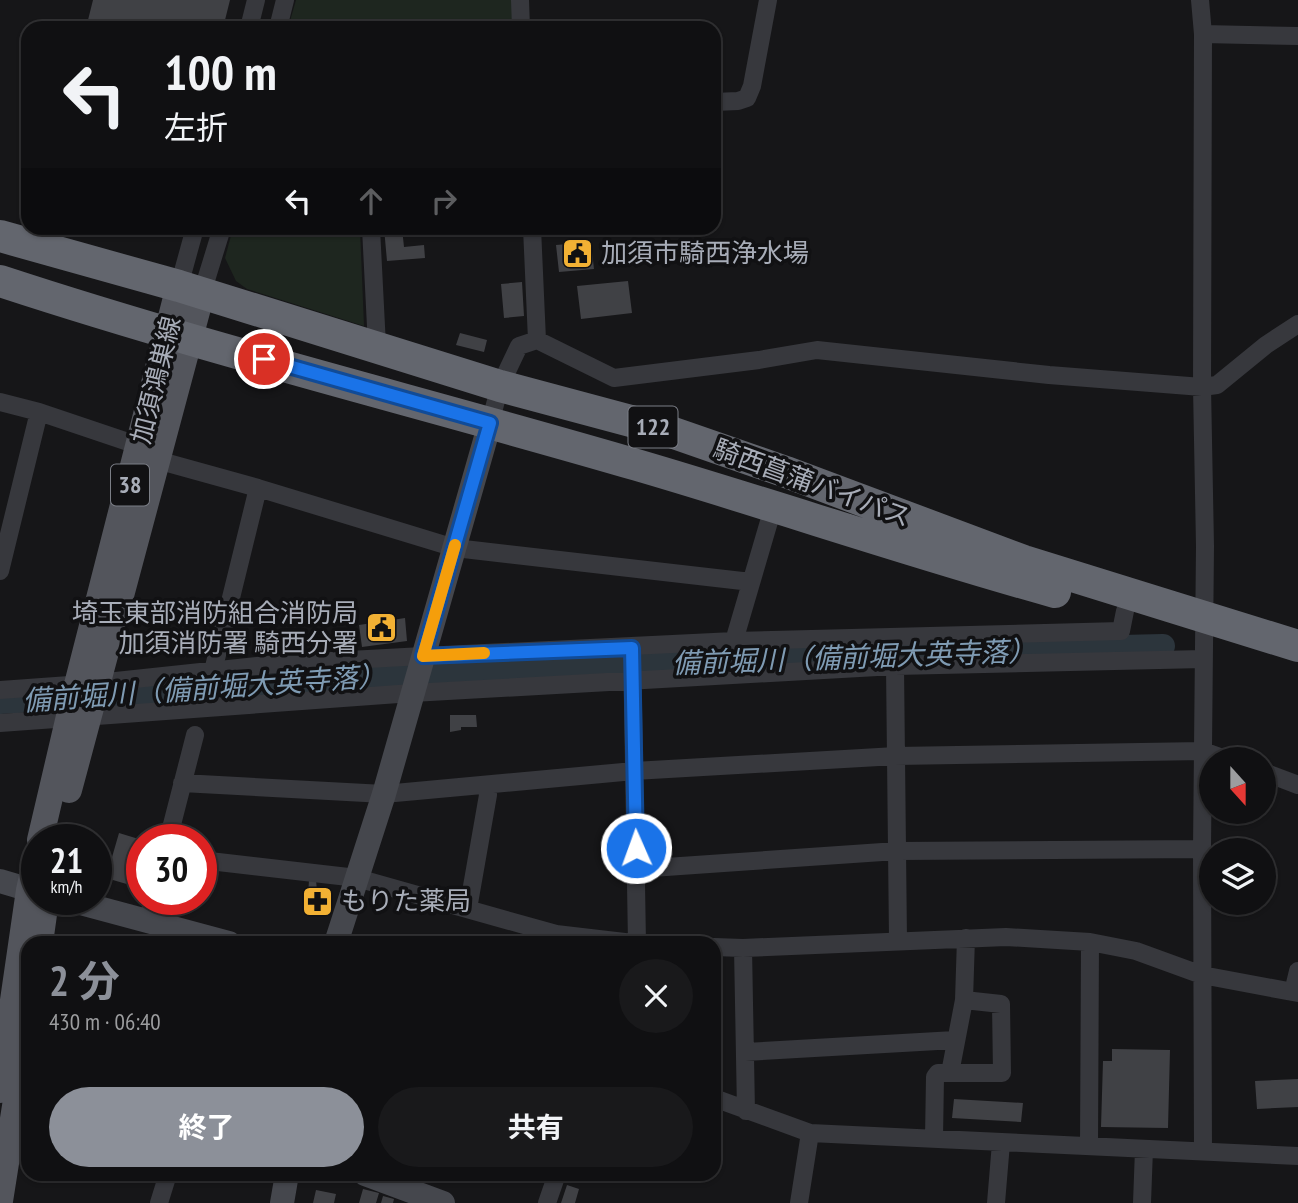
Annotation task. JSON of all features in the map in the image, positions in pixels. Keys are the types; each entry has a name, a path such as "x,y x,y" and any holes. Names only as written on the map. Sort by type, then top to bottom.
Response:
{"highway":[{"name":"騎西菖蒲バイパス","path":"0,236 191,290 500,386 668,431 1024,561 1203,637 1298,646"},
{"name":"騎西菖蒲バイパス","path":"0,281 178,335 640,466 972,569 1298,663"}],"main road":[{"name":"加須鴻巣線","path":"45,824 88,684 191,290"},
{"name":"加須鴻巣線","path":"62,824 79,714"},
{"path":"31,936 34,915"},
{"path":"38,915 40,936"},
{"path":"1,1202 21,1011"},
{"path":"0,1090 18,1033"}],"street":[{"path":"251,21 256,0"},
{"path":"280,21 285,0"},
{"path":"520,0 521,21"},
{"path":"721,102 747,98 752,86 768,0"},
{"path":"1200,0 1203,34 1203,747"},
{"path":"1203,34 1298,36"},
{"path":"191,290 195,235"},
{"path":"191,290 218,235"},
{"path":"371,235 377,346"},
{"path":"532,235 537,340"},
{"path":"339,936 384,794 500,386 519,346 537,340 614,378 760,360 817,349 1049,375 1202,387 1217,385 1266,345 1298,324"},
{"path":"0,402 39,412 148,453 455,548 751,582"},
{"path":"0,571 39,412"},
{"path":"213,671 258,488"},
{"path":"734,641 773,508"},
{"path":"0,690 88,684 276,664 423,656 632,650 734,641 1121,631 1125,611"},
{"path":"0,723 79,714 413,689 895,666 1203,637"},
{"path":"632,650 637,869 635,936"},
{"path":"895,666 898,940"},
{"path":"172,824 195,735"},
{"path":"182,783 384,794 634,771 896,756 1199,751"},
{"path":"1276,777 1298,785"},
{"path":"468,909 488,795 487,785"},
{"path":"637,869 897,851 1199,849"},
{"path":"217,862 358,878 556,934 574,936"},
{"path":"0,881 21,888"},
{"path":"163,915 212,936"},
{"path":"1202,915 1203,1150"},
{"path":"721,947 1006,937 1090,942 1136,951 1202,975 1295,992 1298,971"},
{"path":"950,1073 964,1000 966,939"},
{"path":"1089,1146 1090,942"},
{"path":"743,948 746,1111"},
{"path":"934,1138 935,1077 938,1073 1002,1073 1001,1004 964,1000"},
{"path":"745,1052 955,1040"},
{"path":"721,1101 810,1133 1298,1156"},
{"path":"799,1203 810,1133"},
{"path":"996,1203 1001,1143"},
{"path":"1142,1203 1144,1149"},
{"path":"159,1203 166,1181"},
{"path":"282,1203 286,1181"},
{"path":"384,1181 443,1203"},
{"path":"547,1203 555,1181"}],"shaded area":[{"path":"296,0 516,0 518,21 290,21"},
{"path":"231,235 360,235 364,326 247,289 236,281 225,258"}],"building":[{"path":"93,0 230,0 225,21 88,21"},
{"path":"385,235 403,235 404,247 424,245 425,258 387,261"},
{"path":"591,242 594,269 559,272 556,245"},
{"path":"628,281 632,313 581,319 577,286"},
{"path":"522,282 524,316 504,318 501,284"},
{"path":"460,333 487,340 484,352 456,345"},
{"path":"405,618 407,641 362,647 359,625"},
{"path":"450,715 476,715 477,727 461,727 461,730 450,732"},
{"path":"119,833 126,835 126,884 112,880 112,857"},
{"path":"309,880 316,880 317,891 330,892 330,913 307,912"},
{"path":"1112,1049 1170,1050 1168,1128 1101,1127 1103,1061 1112,1061"},
{"path":"1298,1079 1298,1107 1257,1109 1255,1081"},
{"path":"954,1099 1023,1103 1021,1122 952,1118"},
{"path":"567,1185 579,1189 575,1203 561,1203"},
{"path":"363,1189 379,1193 376,1203 359,1203"},
{"path":"316,1190 336,1194 334,1203 313,1203"},
{"path":"383,1196 394,1199 393,1203 381,1203"}],"waterway":[{"name":"備前堀川（備前堀大英寺落）","path":"0,702 507,669 873,653 1163,646"}],"slow traffic":[{"path":"455,545 423,656 484,653"}],"place":[{"name":"加須市騎西浄水場","path":"578,253"},
{"name":"埼玉東部消防組合消防局 加須消防署 騎西分署","path":"381,628"},
{"name":"もりた薬局","path":"318,901"}],"route":[{"path":"264,359 490,423 423,656 632,648 636,848"}]}
